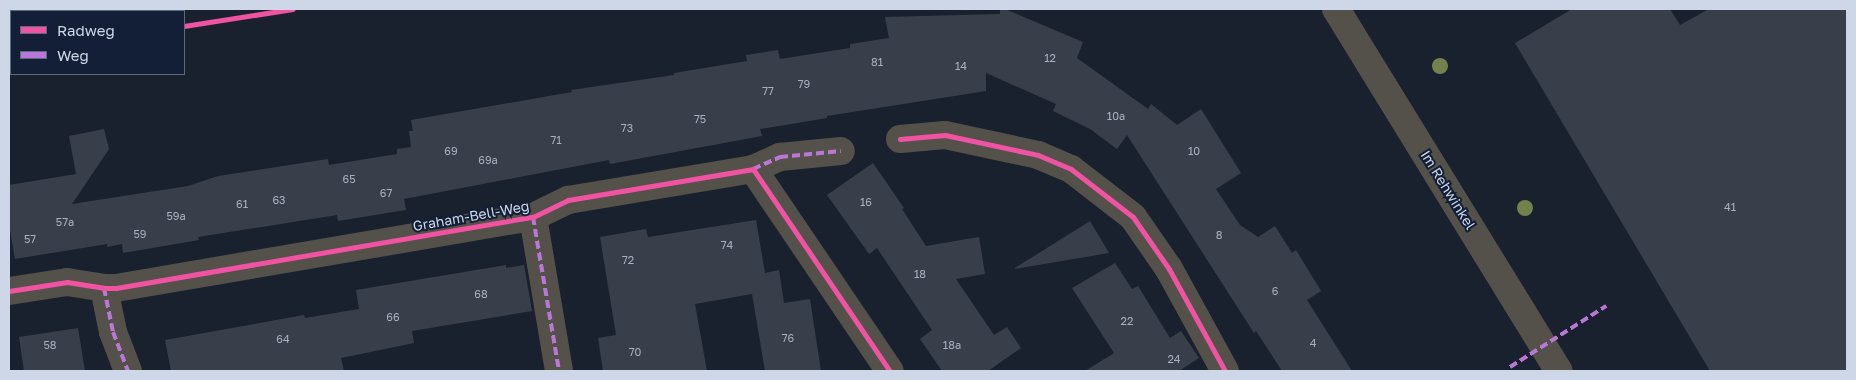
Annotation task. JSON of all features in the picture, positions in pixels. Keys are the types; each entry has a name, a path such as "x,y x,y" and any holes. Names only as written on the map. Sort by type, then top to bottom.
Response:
{"street":[{"name":"Im Rehwinkel","path":"1336,9 1559,371"},
{"path":"900,138 945,135 1038,155 1071,169 1094,185 1133,218 1169,269 1225,371"},
{"name":"Graham-Bell-Weg","path":"9,291 67,282 116,288 533,217 568,200 753,170 780,157 841,150"},
{"path":"753,170 890,371"},
{"name":"Graham-Bell-Weg","path":"533,217 559,371"},
{"path":"104,288 113,332 128,371"}],"building":[{"path":"1000,9 1005,9 1083,42 1077,58 1148,109 1151,104 1177,125 1201,109 1241,173 1216,189 1240,225 1258,237 1275,226 1292,253 1296,250 1321,291 1307,300 1352,371 1282,371 1256,331 1254,333 1127,135 1117,149 1090,129 1053,111 1056,104 986,73 986,91 827,116 827,118 760,129 762,136 610,164 609,160 404,199 406,210 338,221 337,215 198,237 199,240 123,253 122,244 107,247 107,244 15,259 9,225 9,185 76,174 69,136 104,129 109,149 72,204 188,186 218,176 328,159 329,165 397,154 397,149 411,147 409,131 413,131 411,120 572,92 571,90 674,75 674,73 747,61 746,55 778,50 780,59 850,48 850,44 889,38 885,17 1000,14"},
{"path":"1572,9 1670,9 1680,25 1709,9 1847,9 1847,371 1710,371 1515,43"},
{"path":"873,163 904,208 902,209 926,246 979,237 985,274 956,279 994,335 1007,327 1021,348 988,371 942,371 920,339 932,330 877,248 869,254 827,195"},
{"path":"756,220 765,273 779,270 784,303 810,299 821,371 765,371 752,294 695,304 707,371 603,371 598,338 616,335 600,237 646,229 648,237"},
{"path":"1090,221 1109,253 1015,269 1015,268"},
{"path":"1115,263 1132,289 1138,286 1170,338 1181,331 1199,358 1179,371 1085,371 1114,353 1072,288"},
{"path":"506,265 506,268 524,265 532,311 412,331 414,343 341,358 344,371 171,371 165,340 304,315 305,318 359,309 356,290"},
{"path":"78,328 85,371 24,371 19,337"}],"marked path":[{"path":"753,169 780,157 841,151"},
{"path":"533,217 559,371"},
{"path":"104,288 113,332 128,371"},
{"path":"1510,367 1606,306"}],"cycle path":[{"path":"185,26 293,9"},
{"path":"900,139 945,135 1038,155 1071,169 1133,217 1169,269 1225,371"},
{"path":"9,291 67,282 116,288 533,217 568,200 753,169 890,371"}]}
